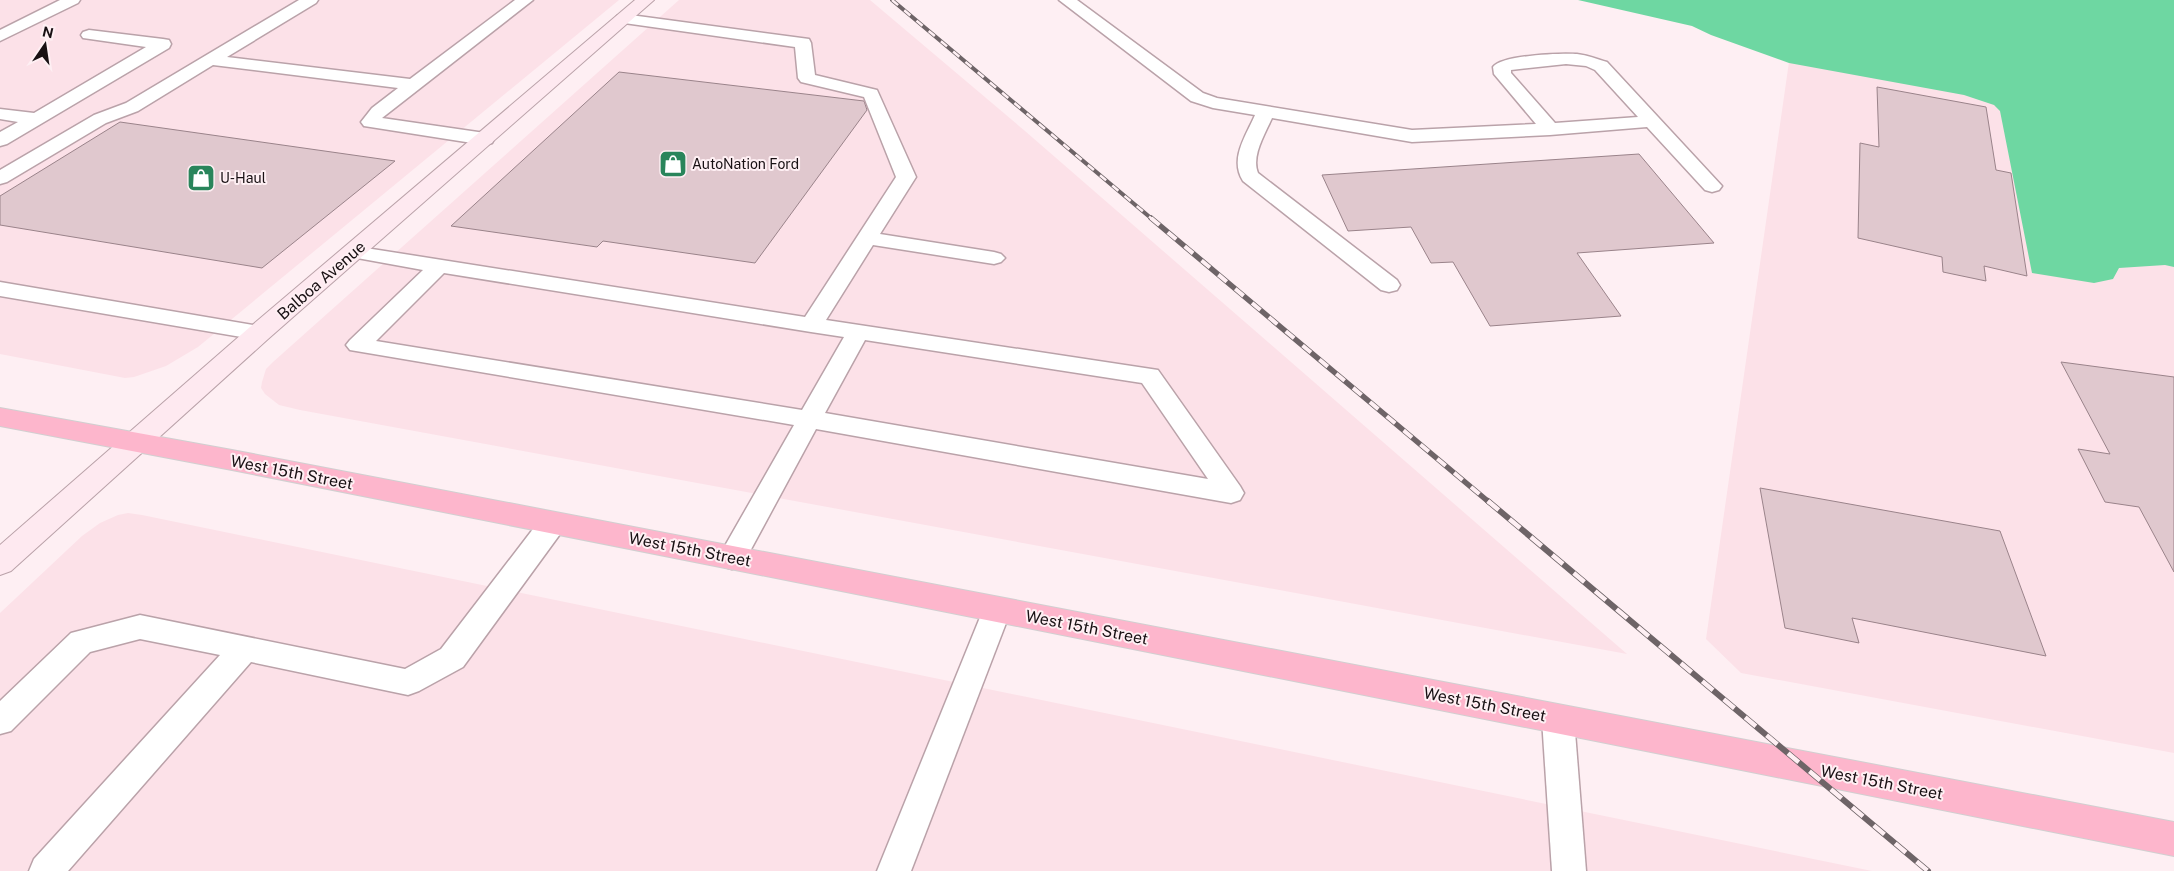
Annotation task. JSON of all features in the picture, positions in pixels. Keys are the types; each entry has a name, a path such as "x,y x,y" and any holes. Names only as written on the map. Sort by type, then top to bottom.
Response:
{"highway":[{"name":"West 15th Street","path":"0,417 2174,839"}],"street":[{"name":"Balboa Avenue","path":"0,563 259,333 645,0"}],"lane":[{"path":"0,36 72,0"},
{"path":"0,178 100,119 132,108 310,0"},
{"path":"485,139 370,122 378,112 525,0"},
{"path":"1067,0 1197,97 1213,103 1412,136 1550,129 1652,121"},
{"path":"623,19 804,43 807,78 871,94 906,177 811,325"},
{"path":"0,140 163,44 89,35"},
{"path":"1550,129 1503,74 1502,67 1575,58 1600,66 1712,186"},
{"path":"210,60 413,85"},
{"path":"1266,112 1247,156 1245,166 1248,175 1390,285"},
{"path":"0,114 37,119"},
{"path":"868,238 994,258"},
{"path":"353,252 440,265 811,325 1150,376 1231,493 809,419 358,345 440,265"},
{"path":"0,289 259,333"},
{"path":"732,558 858,332"},
{"path":"0,721 80,642 140,626 408,682 452,658 553,523"},
{"path":"894,871 997,610"},
{"path":"46,871 245,648"},
{"path":"1558,719 1569,871"}],"shaded area":[{"name":"U-Haul","path":"0,0 619,0 198,347 166,366 134,377 125,378 0,354"},
{"path":"679,0 870,0 1025,131 1627,654 300,410 279,405 265,394 261,388 262,382 266,369 273,362"},
{"path":"1791,48 2174,127 2174,753 1741,673 1706,639"},
{"path":"128,513 1872,871 0,871 0,613 82,536 100,523"}],"green space":[{"path":"1578,0 2174,0 2174,267 2165,265 2119,268 2113,279 2094,283 2032,273 2000,111 1994,105 1964,95 1789,63 1711,35 1692,26"}],"building":[{"name":"AutoNation Ford","path":"619,72 864,101 867,110 755,263 603,241 597,247 451,226"},
{"path":"1877,87 1986,107 1996,170 2011,173 2027,276 1984,266 1986,281 1943,272 1942,257 1858,238 1860,143 1879,147"},
{"name":"U-Haul","path":"120,122 395,161 262,268 0,225 0,196"},
{"path":"1639,154 1714,243 1577,253 1621,316 1490,326 1453,262 1431,263 1411,227 1348,231 1322,175"},
{"path":"2061,362 2174,377 2174,572 2139,507 2105,502 2078,449 2110,454"},
{"path":"1760,488 2000,531 2046,656 1852,618 1859,643 1785,628"}],"railway":[{"path":"892,0 1152,219"},
{"path":"1151,218 1490,503"},
{"path":"1488,501 1928,871"}],"place":[{"name":"AutoNation Ford","path":"673,164"},
{"name":"U-Haul","path":"201,178"}]}
